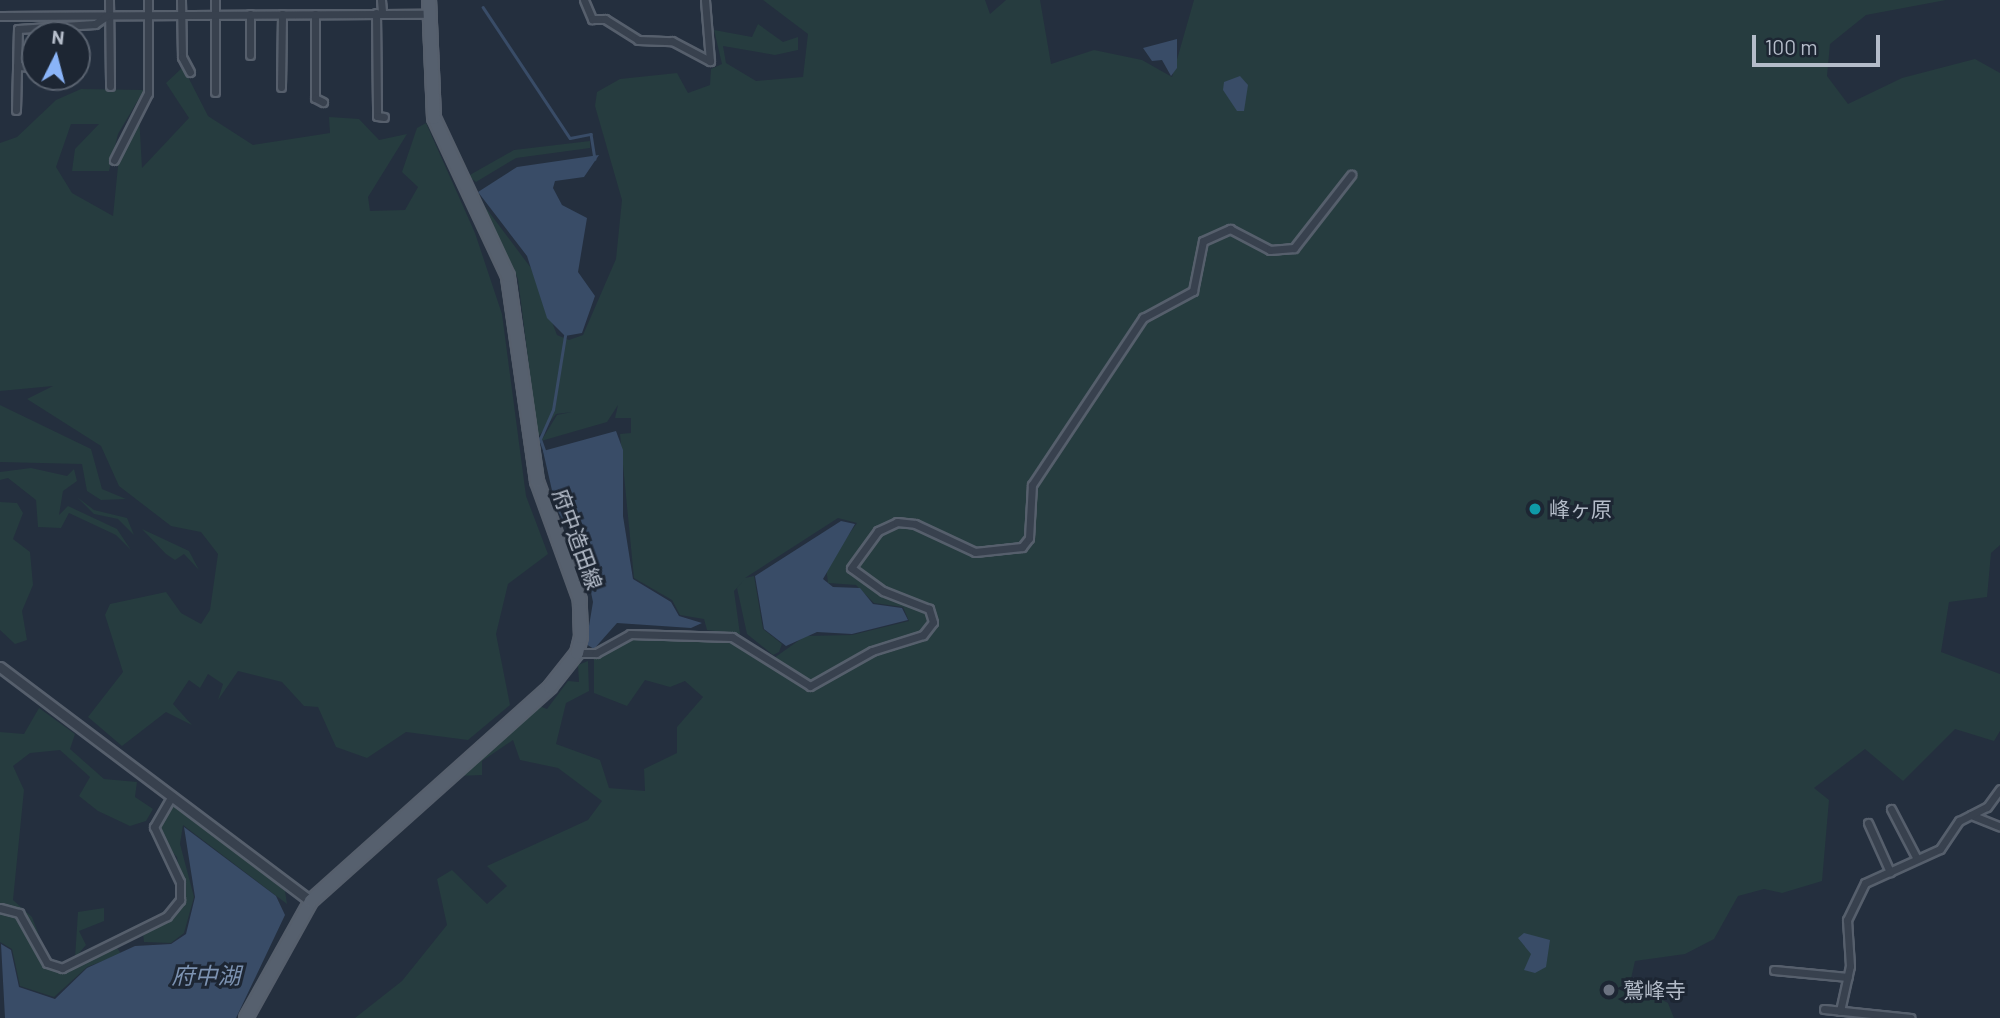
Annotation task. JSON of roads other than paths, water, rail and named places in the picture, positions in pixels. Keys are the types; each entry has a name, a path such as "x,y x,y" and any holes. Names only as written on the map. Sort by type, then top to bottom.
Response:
{"main road":[{"name":"府中造田線","path":"246,1018 311,901 550,687 576,653 583,614 537,481 508,276 434,118 429,0"}],"street":[{"path":"109,0 110,86"},
{"path":"114,160 148,93 148,0"},
{"path":"181,0 182,57 190,72"},
{"path":"215,0 215,92"},
{"path":"382,0 379,13 377,116 384,117"},
{"path":"584,0 592,19 605,19 638,40 672,41 710,61 705,0"},
{"path":"250,14 250,55"},
{"path":"281,87 282,14"},
{"path":"315,14 315,98 323,102"},
{"path":"0,16 430,14"},
{"path":"89,21 109,15"},
{"path":"16,110 21,26"},
{"path":"17,66 21,66"},
{"path":"576,653 596,653 630,634 732,637 810,686 872,651 923,635 933,622 929,609 883,591 851,568 878,531 897,522 915,524 975,552 1022,547 1029,538 1032,485 1143,318 1193,291 1203,241 1230,229 1270,250 1294,248 1351,175"},
{"path":"0,667 311,901"},
{"path":"1840,1011 1848,977 1847,920 1856,895 1865,883 1940,849 1959,821 1971,815 2000,789"},
{"path":"0,908 19,913 47,963 62,968 167,916 180,900 180,882 154,827 172,796"},
{"path":"1891,809 1917,859"},
{"path":"1971,815 2000,827"},
{"path":"1868,823 1890,872"},
{"path":"1774,970 1848,977"},
{"path":"1824,1009 1869,1016 1911,1018"}],"water":[{"path":"1177,39 1177,68 1171,76 1162,60 1152,61 1143,48"},
{"path":"1240,76 1248,85 1244,111 1237,111 1223,90 1224,82"},
{"path":"599,155 584,177 555,181 553,188 562,205 587,218 578,272 595,296 582,333 565,336 547,318 527,256 478,192 517,167"},
{"path":"616,431 623,450 623,516 633,579 671,602 679,616 702,623 691,628 617,623 594,649 586,644 593,602 583,554 556,508 543,451"},
{"path":"841,521 855,524 823,579 833,587 860,588 873,604 902,608 908,620 852,634 817,632 786,646 764,629 755,576"},
{"name":"府中湖","path":"184,827 276,896 285,915 236,1018 5,1018 1,944 11,950 19,987 55,999 87,968 135,946 171,944 186,934 195,897"},
{"path":"1524,933 1550,940 1546,967 1535,973 1524,970 1531,954 1518,938"}],"waterway":[{"path":"483,7 570,138 591,134 595,159"},
{"path":"545,453 540,439 553,410 565,336"}],"place":[{"name":"峰ヶ原","path":"1535,509"},
{"name":"鷲峰寺","path":"1609,990"}]}
